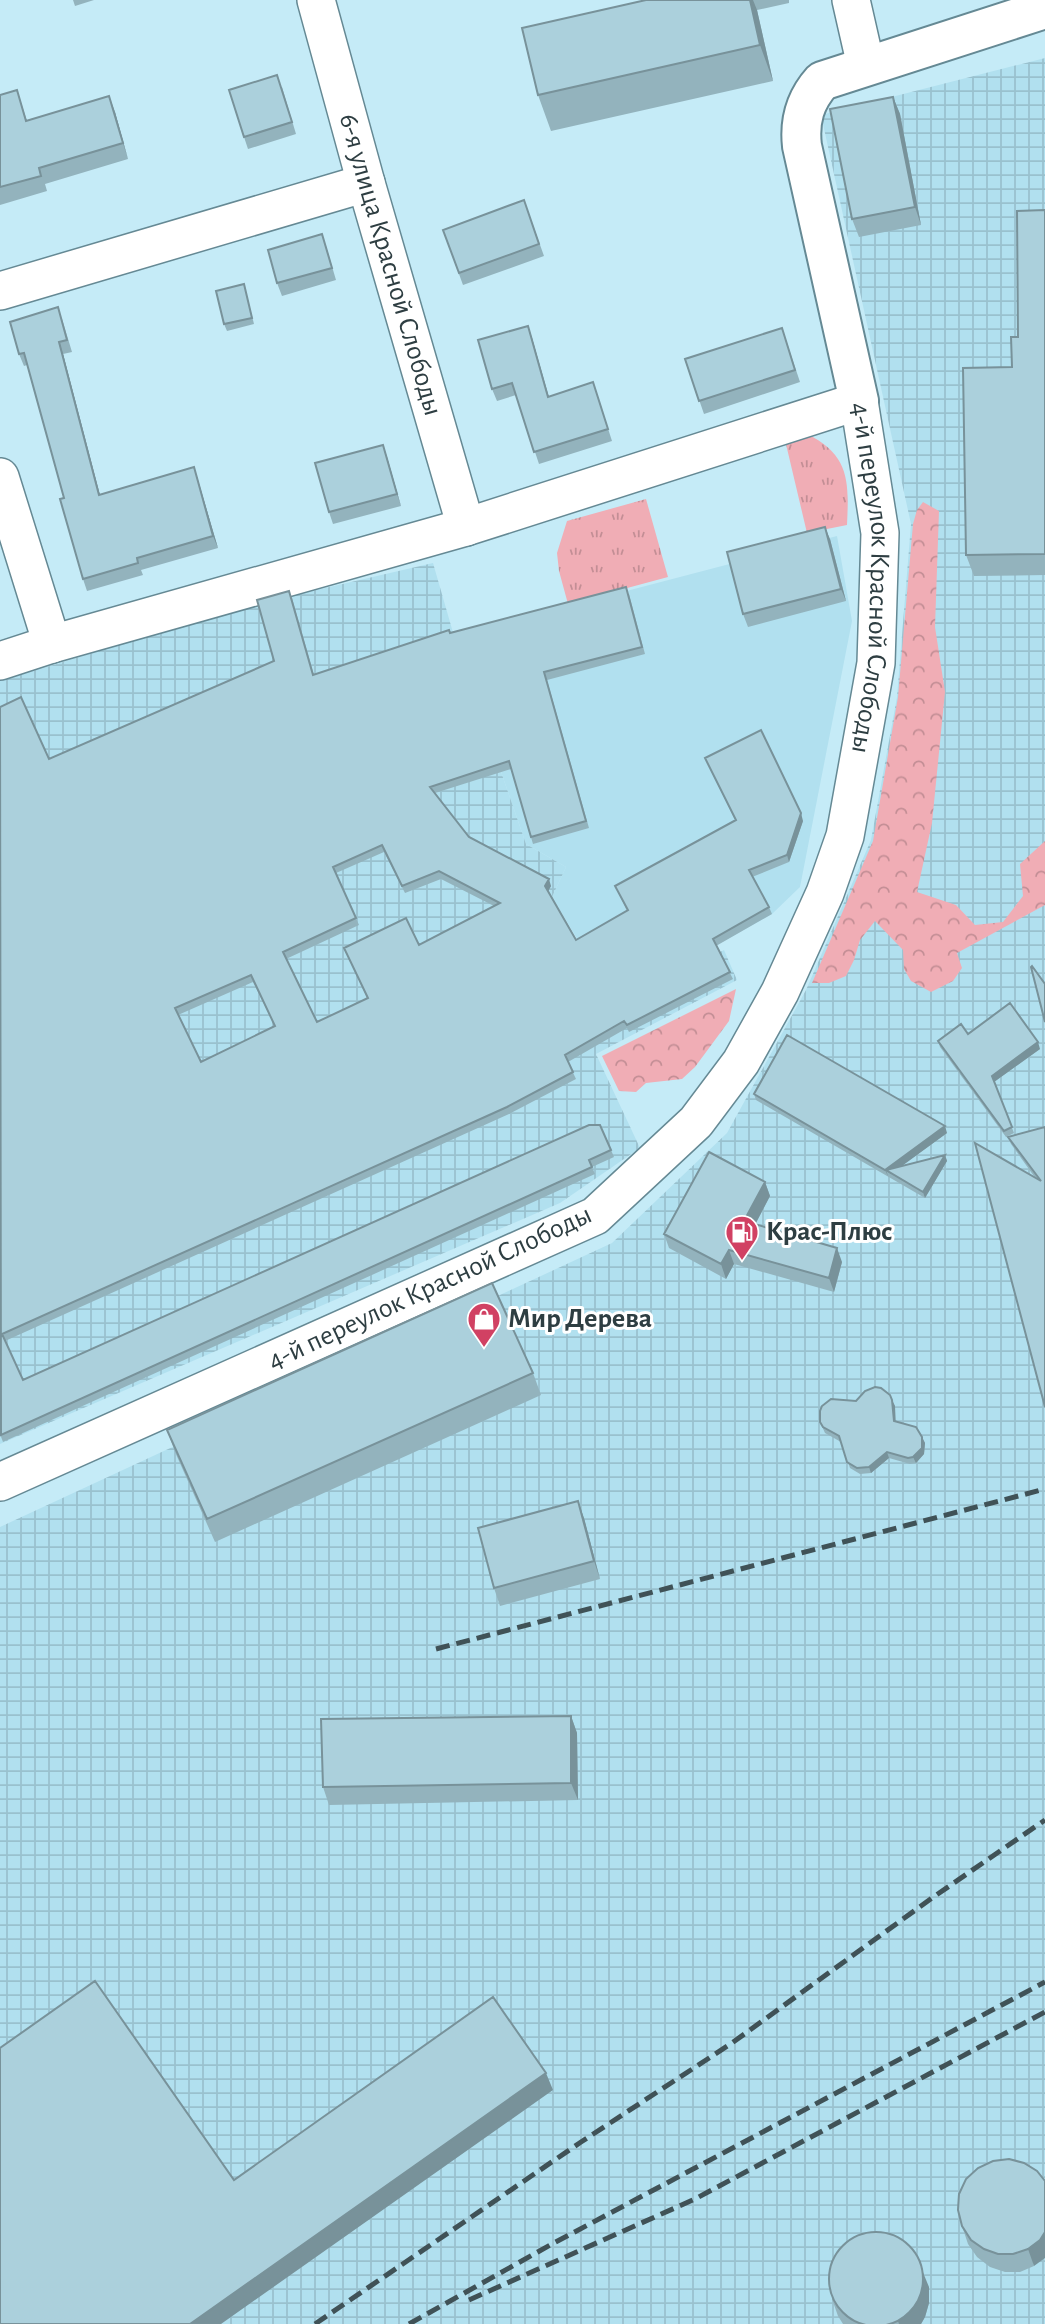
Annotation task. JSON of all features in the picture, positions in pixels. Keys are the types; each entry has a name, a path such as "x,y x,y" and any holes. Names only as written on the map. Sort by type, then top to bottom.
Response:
{"street":[{"name":"6-я улица Красной Слободы","path":"316,0 466,527"},
{"path":"851,0 866,66"},
{"name":"4-й переулок Красной Слободы","path":"0,1482 595,1216 696,1122 741,1062 780,992 825,894 845,836 876,663 880,533 859,401 800,134 804,111 814,90 822,81 1045,9"},
{"path":"0,291 366,183"},
{"path":"0,661 466,527 859,401"},
{"path":"0,477 52,644"}],"shaded area":[{"path":"1045,58 1045,2324 0,2324 0,1527 612,1243 727,1133 806,990 871,840 897,697 911,524 821,115"},
{"path":"837,536 852,621 800,887 772,914 615,1002 552,897 566,867 526,844 454,636"},
{"path":"433,563 454,636 526,844 566,867 552,897 615,1006 724,950 737,980 596,1054 640,1148 560,1203 0,1444 0,681 252,605"}],"green space":[{"path":"807,434 832,451 844,471 848,496 847,525 807,533 785,440"},
{"path":"646,499 668,577 568,604 557,553 567,521"},
{"path":"923,502 939,511 935,627 945,692 932,823 917,892 956,905 975,925 1003,922 1023,896 1020,864 1045,841 1045,905 957,953 962,968 953,981 931,992 911,981 904,969 903,950 875,921 860,940 846,976 829,983 812,983 873,841 898,697 913,524 917,510"},
{"path":"736,989 729,1021 695,1067 682,1079 646,1083 636,1092 619,1091 602,1056"}],"building":[{"path":"646,0 750,0 760,45 538,95 522,28"},
{"path":"277,75 292,122 244,137 229,90"},
{"path":"17,90 26,121 109,96 123,143 39,168 41,176 0,187 0,95"},
{"path":"893,97 915,207 852,219 830,109"},
{"path":"524,200 539,244 459,273 443,230"},
{"path":"1045,210 1045,554 966,555 963,368 1012,367 1011,337 1018,337 1017,211"},
{"path":"322,234 332,268 277,283 268,250"},
{"path":"244,284 252,318 224,324 216,291"},
{"path":"58,307 67,340 59,342 99,495 194,467 213,536 137,558 138,563 83,579 24,353 19,354 10,322"},
{"path":"528,326 548,397 593,382 608,429 534,452 512,383 492,389 478,340"},
{"path":"782,328 795,370 699,401 685,359"},
{"path":"383,445 397,494 329,512 315,463"},
{"path":"825,527 841,589 743,614 727,552"},
{"path":"626,587 642,647 544,672 586,821 531,837 509,761 430,787 469,837 549,879 545,886 576,940 628,910 615,886 736,820 705,758 761,730 801,813 787,855 749,870 769,907 713,939 730,972 627,1025 624,1021 565,1055 573,1072 507,1107 2,1334 23,1380 589,1125 600,1125 611,1150 589,1160 592,1167 1,1435 0,707 21,697 49,759 274,661 257,600 289,591 313,675 449,630 450,633","holes":["382,845 402,886 439,871 500,903 419,945 406,918 344,948 368,998 317,1022 283,952 356,918 333,867","251,975 275,1026 201,1062 175,1008"]},
{"path":"1031,967 1045,984 1045,1022"},
{"path":"1010,1003 1038,1042 992,1076 1012,1127 1004,1131 938,1041 961,1024 968,1034"},
{"path":"787,1035 945,1126 885,1170 754,1094"},
{"path":"1045,1127 1045,1407 975,1143 1041,1181 1008,1137"},
{"path":"709,1152 765,1182 744,1221 837,1248 829,1278 729,1250 721,1264 664,1234"},
{"path":"945,1155 923,1192 886,1170"},
{"path":"492,1283 533,1373 207,1519 167,1430"},
{"path":"875,1387 890,1395 894,1421 916,1427 922,1437 922,1448 908,1458 887,1452 869,1467 857,1468 847,1462 839,1436 823,1427 820,1411 831,1399 856,1401 865,1391"},
{"path":"578,1501 594,1561 494,1588 478,1528"},
{"path":"571,1716 571,1783 323,1787 321,1719"},
{"path":"95,1981 234,2180 493,1997 546,2073 190,2324 0,2324 0,2048"},
{"path":"1009,2159 1024,2163 1037,2171 1045,2181 1045,2232 1040,2240 1028,2249 1013,2254 998,2254 971,2240 962,2226 958,2210 959,2194 966,2179 978,2168 993,2161"},
{"path":"876,2232 894,2235 909,2246 920,2261 923,2279 920,2297 909,2312 894,2323 876,2326 858,2323 843,2312 832,2297 829,2279 832,2261 843,2246 858,2235"}],"railway":[{"path":"436,1649 1045,1489"},
{"path":"315,2324 581,2142 732,2043 1045,1820"},
{"path":"409,2324 552,2244 1045,1982"},
{"path":"469,2300 695,2199 1045,2012"}],"place":[{"name":"Крас-Плюс","path":"742,1262"},
{"name":"Мир Дерева","path":"484,1349"}]}
